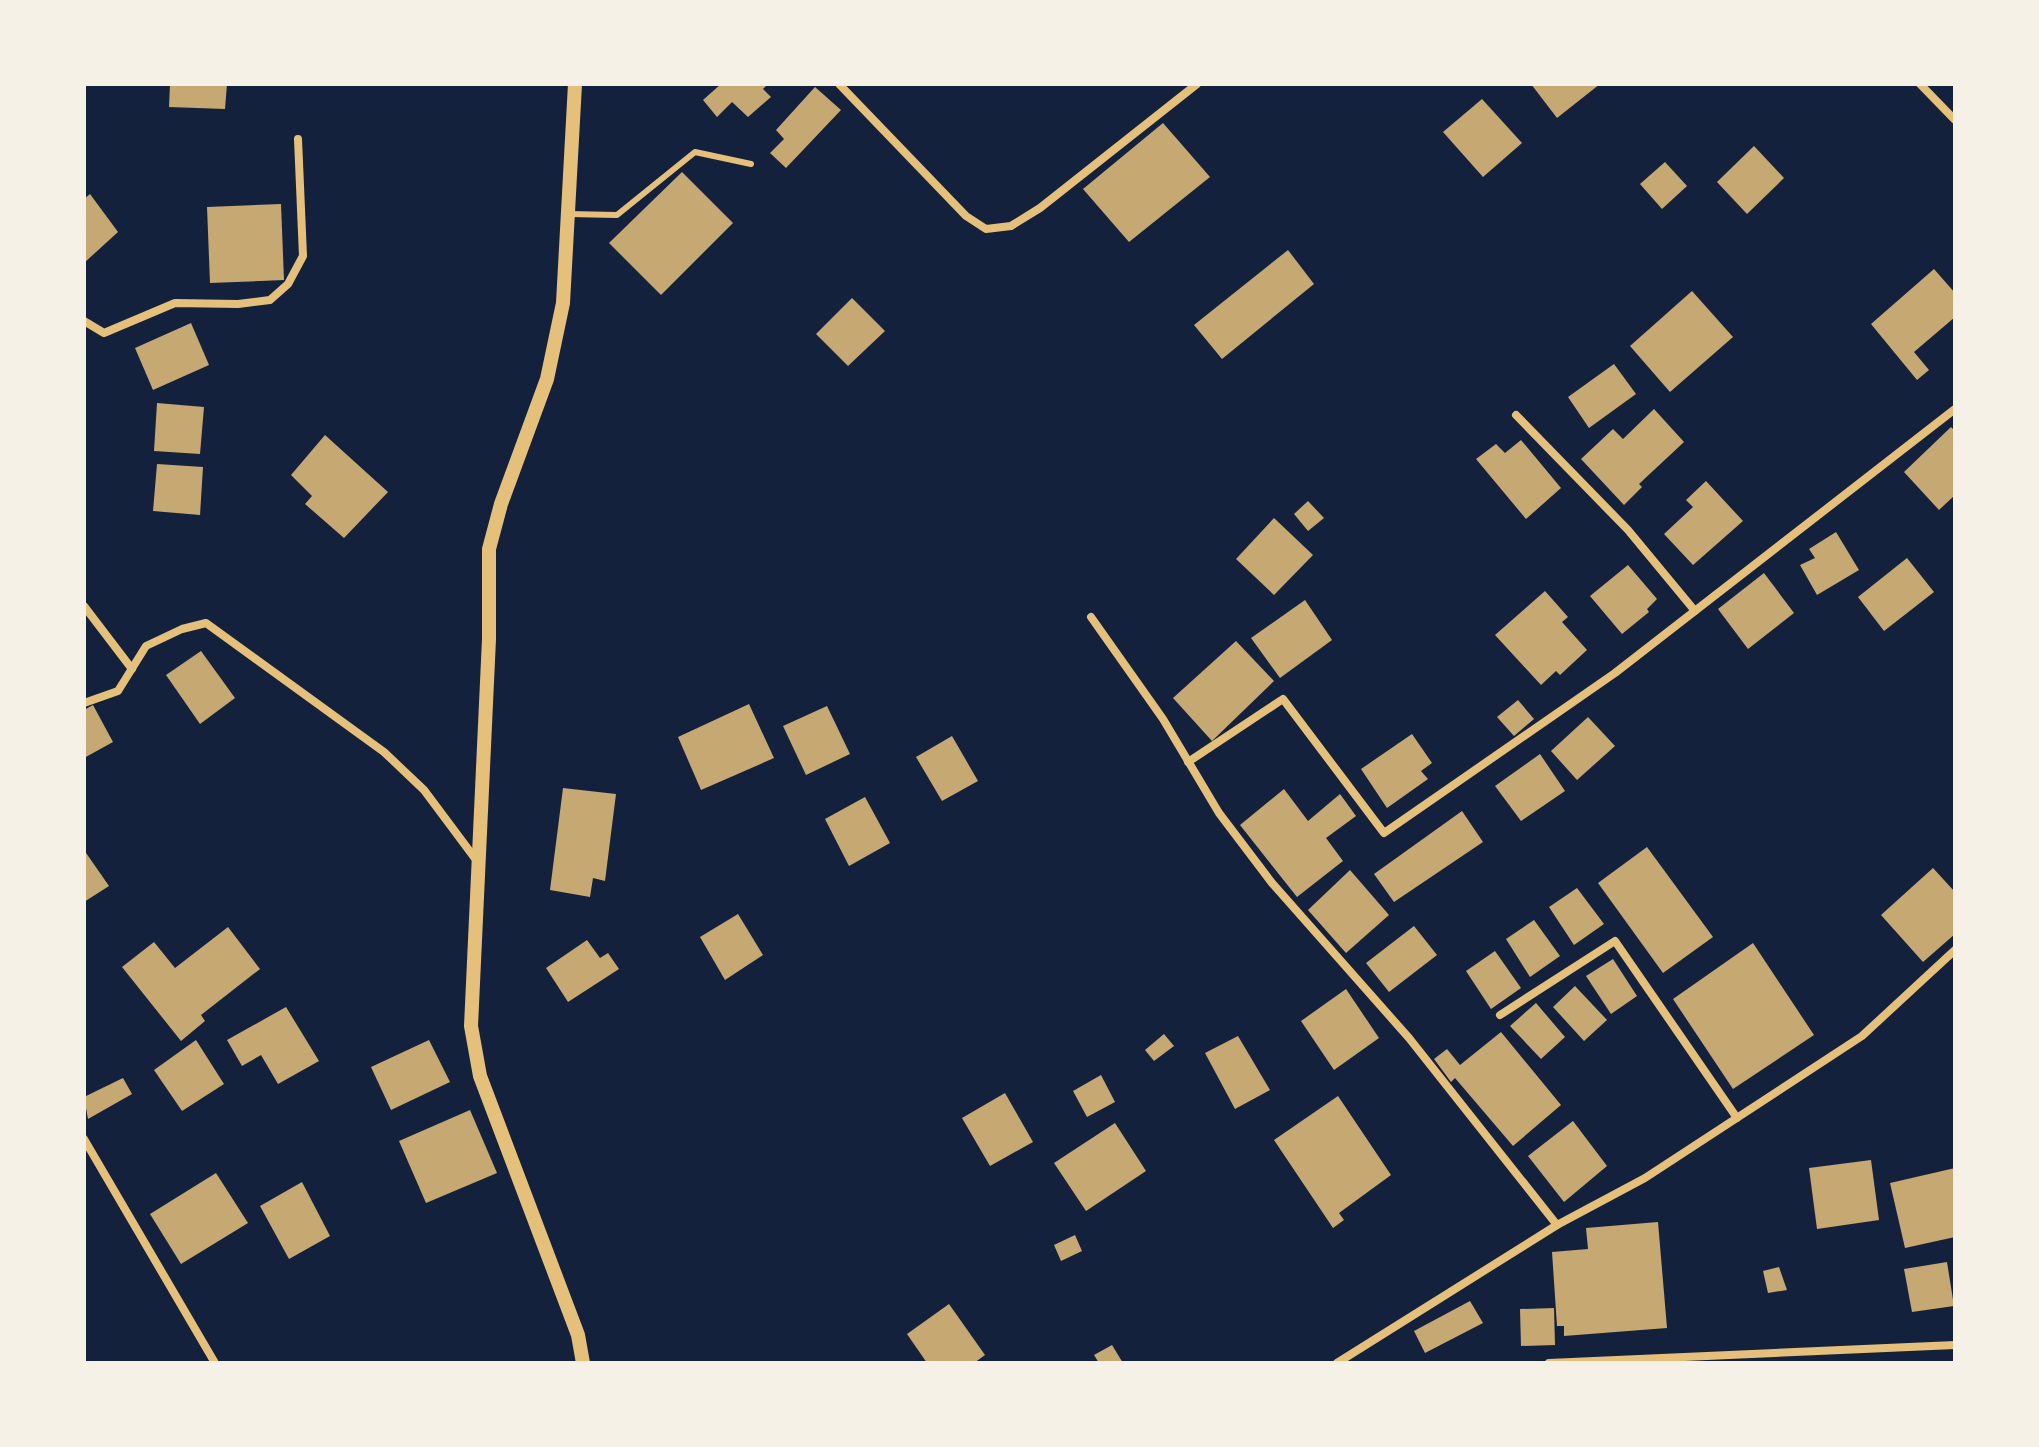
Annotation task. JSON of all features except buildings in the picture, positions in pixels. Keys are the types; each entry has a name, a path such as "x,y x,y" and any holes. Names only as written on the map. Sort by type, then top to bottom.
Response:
{"street":[{"path":"575,84 563,303 547,379 501,504 489,549 480,865 471,1026 480,1076 578,1335 583,1363"},
{"path":"839,84 966,216 986,229 1011,226 1040,208 1197,84"},
{"path":"1920,84 1955,120"},
{"path":"84,321 104,333 175,303 238,304 270,300 288,284 303,256 298,139"},
{"path":"1188,762 1283,699 1384,833 1615,673 1955,409"},
{"path":"1516,415 1628,530 1695,611"},
{"path":"84,606 132,669"},
{"path":"1091,617 1163,719 1219,813 1272,883 1409,1038 1557,1225"},
{"path":"84,703 118,691 146,646 182,629 206,623 384,752 424,790 480,865"},
{"path":"1500,1015 1615,941 1737,1118"},
{"path":"1337,1363 1557,1225 1645,1178 1862,1036 1955,950"},
{"path":"84,1139 215,1363"},
{"path":"1549,1363 1955,1345"}],"lane":[{"path":"568,214 617,215 695,152 751,164"}]}
